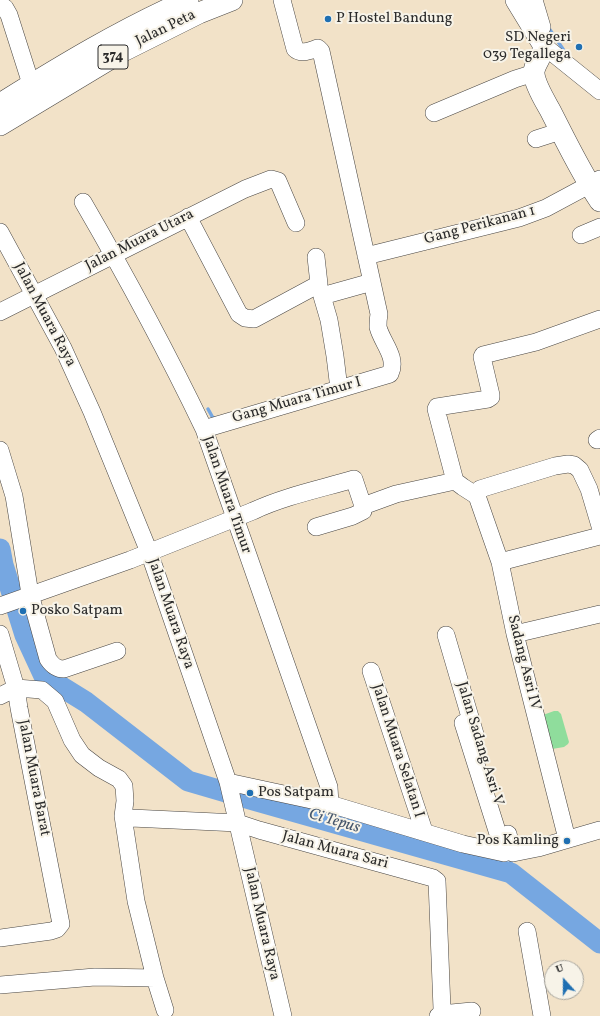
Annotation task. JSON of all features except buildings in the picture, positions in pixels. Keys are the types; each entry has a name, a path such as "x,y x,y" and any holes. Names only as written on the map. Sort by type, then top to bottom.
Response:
{"main road":[{"name":"Jalan Peta","path":"0,104 107,39 154,15 188,0"},
{"name":"Jalan Peta","path":"0,125 123,51 199,13 232,0"},
{"path":"516,0 541,41 544,51 534,69 534,73 542,94 561,131 596,189"}],"street":[{"path":"282,0 298,52 318,48 321,50 372,282 322,296 329,320 339,389"},
{"path":"534,0 542,27 541,41 600,91"},
{"path":"0,4 5,8 9,15 32,84"},
{"path":"434,114 516,79 534,73"},
{"path":"536,139 561,131"},
{"name":"Jalan Muara Utara","path":"0,312 245,189 271,179 278,181 296,223"},
{"name":"Gang Perikanan 1","path":"366,256 519,218 596,189"},
{"name":"Jalan Muara Timur","path":"83,202 113,255 204,429 328,787 330,804"},
{"path":"188,217 239,314 245,318 254,319 319,284 316,257"},
{"path":"581,235 600,227"},
{"name":"Jalan Muara Raya","path":"0,232 63,348 149,552 229,786 283,1016"},
{"name":"Gang Muara Timur I","path":"204,429 390,374 393,368 387,346 378,326 379,314 372,282"},
{"path":"455,481 436,409 439,406 488,399 491,397 482,357 483,355 536,342 600,320"},
{"path":"0,450 14,496 24,554 26,596 48,659 53,666 59,669 64,669 117,651"},
{"path":"363,506 396,494 455,481 476,493 555,466 568,464 574,465 580,470 589,489 600,526"},
{"path":"1,605 149,552 253,511 271,502 354,479 363,506 363,511 353,516 316,527"},
{"name":"Sadang Asri IV","path":"476,493 500,562 515,634 567,839"},
{"path":"500,562 600,536"},
{"path":"515,634 600,614"},
{"name":"Jalan Muara Barat","path":"0,634 16,688 60,924 57,929 51,931 0,938"},
{"name":"Jalan Sadang Asri V","path":"446,635 510,850"},
{"name":"Jalan Muara Selatan I","path":"370,671 424,831"},
{"path":"0,696 16,688 42,690 54,700 72,740 82,755 99,768 119,779 124,786 136,901 155,978 165,1010"},
{"path":"463,723 510,850"},
{"path":"229,786 330,804 424,831 462,844 510,850 538,848 600,830"},
{"name":"Jalan Muara Sari","path":"127,817 236,817 259,830 433,878 437,881 442,1009 439,1015"},
{"path":"527,931 542,1016"},
{"path":"0,985 95,977 155,978"},
{"path":"439,1015 472,1012"}],"green space":[{"path":"558,711 561,714 569,742 564,747 552,749 543,715"}],"waterway":[{"path":"548,27 567,55"},
{"path":"208,409 213,418 216,418"},
{"name":"Ci Tepus","path":"0,549 3,565 25,635 44,676 86,702 188,781 511,873 600,943"},
{"path":"511,858 511,873"}],"place":[{"name":"P Hostel Bandung","path":"328,19"},
{"name":"SD Negeri 039 Tegallega","path":"579,47"},
{"name":"Posko Satpam","path":"23,611"},
{"name":"Pos Satpam","path":"250,793"},
{"name":"Pos Kamling","path":"567,841"}]}
